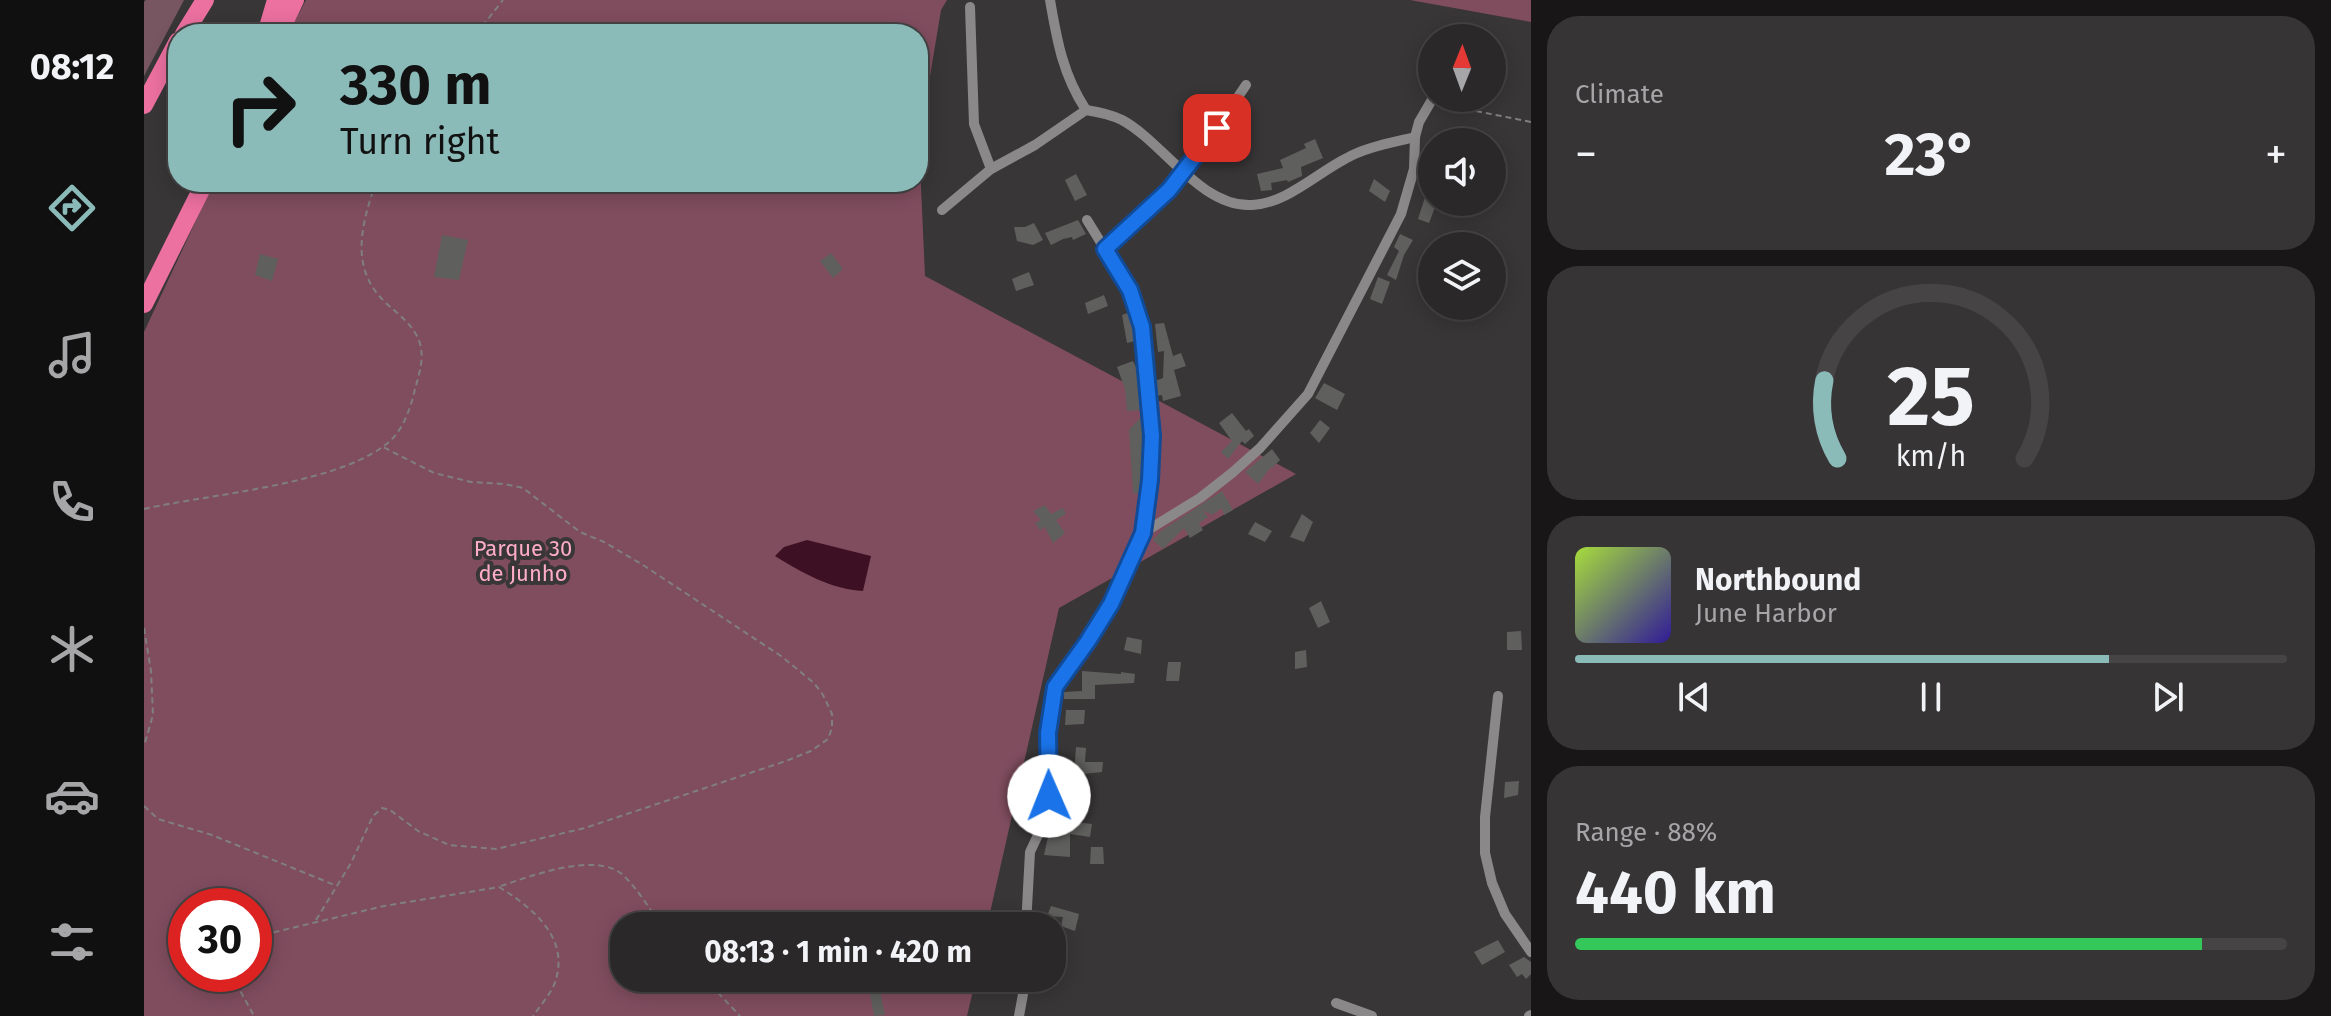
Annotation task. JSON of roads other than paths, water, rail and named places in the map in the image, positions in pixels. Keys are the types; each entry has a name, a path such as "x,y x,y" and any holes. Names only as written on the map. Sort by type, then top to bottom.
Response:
{"highway":[{"path":"187,24 197,0"},
{"path":"189,24 205,0"},
{"path":"269,24 276,0"},
{"path":"284,24 295,0"},
{"path":"144,105 168,62"},
{"path":"144,304 200,192"}],"street":[{"path":"1050,0 1069,83 1086,110"},
{"path":"970,7 973,113 978,139 991,169"},
{"path":"1105,249 1169,190 1246,85"},
{"path":"942,210 991,169 1035,145 1086,110 1104,113 1124,122 1184,172 1222,199 1237,205 1275,200 1364,150 1415,137"},
{"path":"1143,533 1200,498 1232,473 1283,424 1308,394 1401,214 1414,169 1415,137 1424,112"},
{"path":"1027,912 1030,852 1045,820 1049,796 1048,733 1055,687 1111,604 1143,533 1152,457 1142,327 1130,290 1087,220"},
{"path":"1498,696 1485,817 1485,853 1492,883 1505,914 1531,952"},
{"path":"1019,1016 1023,992"},
{"path":"1336,1003 1372,1016"}],"park label":[{"name":"Parque 30 de Junho","path":"523,560"}]}
